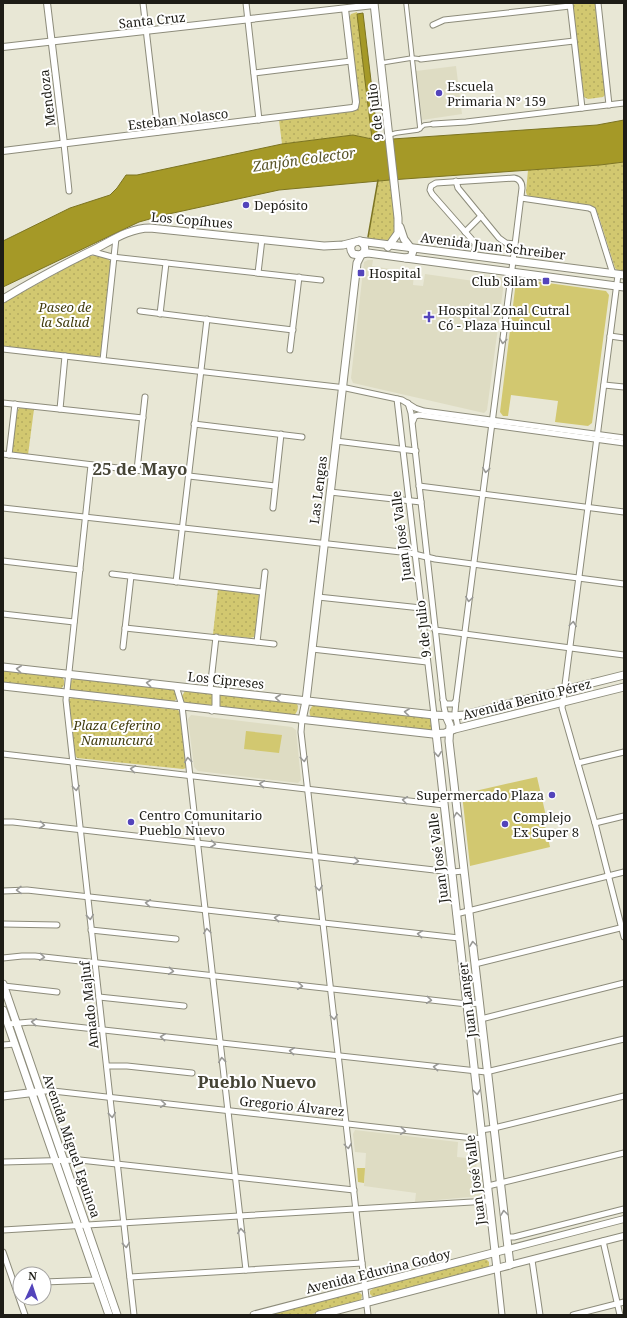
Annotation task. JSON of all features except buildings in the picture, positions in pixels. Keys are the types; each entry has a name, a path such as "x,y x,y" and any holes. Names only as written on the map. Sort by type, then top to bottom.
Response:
{"main road":[{"name":"9 de Julio","path":"374,4 390,135 398,218 398,233 389,245"},
{"name":"9 de Julio","path":"398,218 403,237 411,248"},
{"name":"Los Copíhues","path":"3,298 116,238 131,232 150,228 324,246 346,250 357,254"},
{"name":"Avenida Juan Schreiber","path":"356,242 619,275"},
{"path":"356,242 363,243 365,247 364,251 357,254 351,246 356,242"},
{"name":"Los Copíhues","path":"324,246 343,245 356,242"},
{"path":"389,245 388,253 394,257"},
{"path":"405,258 412,256 413,251 411,248"},
{"name":"Avenida Juan Schreiber","path":"357,254 405,258 620,287"},
{"name":"Las Lengas","path":"302,720 306,701 357,254"},
{"name":"Los Cipreses","path":"3,667 446,716"},
{"name":"Avenida Benito Pérez","path":"446,716 456,716 624,675"},
{"path":"3,686 436,734"},
{"name":"Avenida Benito Pérez","path":"436,734 449,732 458,728 624,687"},
{"path":"212,690 216,692 217,696 216,707 212,710"},
{"name":"Juan José Valle","path":"434,715 467,1004 481,1072 481,1130 497,1269"},
{"name":"9 de Julio","path":"446,716 449,723 449,732"},
{"name":"Juan Langer","path":"449,732 448,741 480,1003 481,1072 494,1128 510,1265"},
{"name":"Avenida Miguel Eguinoa","path":"3,985 5,998 16,1022 41,1091 118,1315"},
{"name":"Avenida Miguel Eguinoa","path":"3,1010 109,1315"},
{"name":"Gregorio Álvarez","path":"3,1096 41,1091"},
{"name":"Avenida Eduvina Godoy","path":"254,1315 508,1249"},
{"name":"Avenida Eduvina Godoy","path":"319,1315 510,1265"}],"street":[{"name":"Mendoza","path":"48,3 69,191"},
{"path":"144,3 158,132"},
{"path":"246,3 259,120"},
{"path":"406,3 420,129"},
{"path":"598,3 609,105"},
{"name":"Santa Cruz","path":"3,47 248,20 345,6 374,4"},
{"path":"433,25 443,21 570,4 582,108"},
{"path":"254,73 351,61 345,6"},
{"path":"381,63 412,58 421,59 574,41"},
{"name":"Esteban Nolasco","path":"3,151 350,109 356,102 351,61"},
{"path":"390,135 416,131 424,124 462,122 624,103"},
{"path":"458,728 456,701 512,272 521,198 522,186 520,181 514,178 434,183 430,187 432,194 475,244 474,256"},
{"path":"456,182 458,188 501,240 506,243 515,244"},
{"path":"521,198 589,208 593,210 619,275 620,287 610,336 564,690 563,713 596,823 623,927 624,937"},
{"path":"466,232 481,216"},
{"path":"103,360 116,238"},
{"path":"258,273 262,239"},
{"path":"90,251 114,257 320,280"},
{"path":"160,314 166,263"},
{"path":"290,350 299,277"},
{"path":"140,311 293,330"},
{"path":"176,582 207,319"},
{"path":"610,336 624,338"},
{"path":"3,349 342,387 397,399 424,411 492,423"},
{"path":"60,409 66,356"},
{"path":"604,385 624,387"},
{"path":"137,470 145,397"},
{"name":"Juan José Valle","path":"397,399 434,715"},
{"path":"3,403 143,418"},
{"name":"9 de Julio","path":"408,403 411,411 416,451 424,557 446,716"},
{"path":"15,404 6,455 159,473"},
{"path":"413,424 414,417 419,415 597,437 624,443"},
{"path":"194,424 302,437"},
{"path":"273,508 281,434"},
{"path":"597,437 624,438"},
{"path":"336,441 416,451"},
{"name":"Amado Majluf","path":"91,465 66,702 134,1315"},
{"path":"188,476 275,486"},
{"path":"419,486 624,512"},
{"path":"330,492 421,502"},
{"path":"3,508 415,554 424,557 624,584"},
{"path":"3,561 80,570"},
{"path":"256,642 265,572"},
{"path":"112,574 262,592"},
{"path":"123,647 131,576"},
{"path":"318,597 421,608"},
{"path":"3,614 74,622"},
{"path":"125,628 274,644"},
{"path":"435,630 624,655"},
{"path":"212,690 216,637"},
{"path":"312,649 428,662"},
{"path":"176,686 182,706 246,1270"},
{"path":"443,700 448,704 453,704 456,701"},
{"path":"302,720 300,730 368,1315"},
{"path":"578,763 624,752"},
{"path":"3,754 444,805"},
{"path":"596,823 624,816"},
{"path":"3,822 80,829 452,872 464,871"},
{"path":"456,914 624,872"},
{"path":"3,890 23,889 459,938"},
{"path":"3,924 57,925"},
{"path":"475,964 623,927"},
{"path":"91,930 176,939"},
{"path":"3,958 31,956 467,1004 480,1003"},
{"path":"481,1019 624,983"},
{"path":"3,985 57,992"},
{"path":"99,997 184,1006"},
{"path":"8,1024 16,1022 31,1022 481,1072 624,1039"},
{"path":"3,1046 15,1044"},
{"path":"107,1066 127,1066 192,1073"},
{"name":"Gregorio Álvarez","path":"41,1091 482,1140"},
{"path":"481,1130 624,1096"},
{"path":"488,1186 624,1153"},
{"path":"3,1162 80,1160 354,1190"},
{"path":"3,1230 489,1201"},
{"path":"507,1237 514,1237 624,1209"},
{"path":"508,1249 624,1219"},
{"path":"510,1265 624,1236"},
{"path":"604,1241 620,1315"},
{"path":"3,1252 12,1278"},
{"path":"532,1260 540,1315"},
{"path":"130,1277 362,1262"},
{"name":"Juan José Valle","path":"497,1269 502,1315"},
{"path":"52,1282 97,1280"},
{"path":"573,1315 624,1302"}],"shaded area":[{"name":"Escuela Primaria N° 159","path":"456,66 462,114 422,120 416,71"},
{"name":"Hospital Zonal Cutral Có - Plaza Huincul","path":"373,260 372,266 414,273 413,285 423,286 425,274 481,282 482,276 489,278 490,275 501,277 504,282 487,410 484,413 353,383 351,378 364,262"},
{"path":"191,715 292,727 296,730 301,780 298,783 198,771 194,767 188,719"},
{"path":"355,1130 458,1142 457,1157 477,1159 476,1169 480,1170 483,1192 480,1196 415,1202 416,1193 364,1186 366,1153 355,1152 353,1134"}],"green space":[{"path":"572,3 595,3 605,95 603,97 588,99 584,97"},
{"path":"357,12 373,139 353,135 282,144 279,120 354,111 358,109 359,104 349,18 351,14"},
{"path":"624,162 624,272 618,271 615,268 598,214 593,207 589,205 530,197 526,192 528,170"},
{"path":"390,180 396,233 388,240 368,239 378,181"},
{"name":"Paseo de la Salud","path":"88,256 101,257 111,262 100,356 96,357 3,347 3,303"},
{"path":"519,279 606,291 609,295 592,423 588,426 555,422 558,401 511,395 508,416 503,416 500,412 516,281"},
{"path":"19,408 34,409 28,455 15,454 12,451 17,412"},
{"path":"218,589 259,595 254,637 250,638 213,634"},
{"path":"3,670 62,677 64,680 64,685 61,689 3,683"},
{"path":"74,678 174,690 177,698 173,702 70,690 70,682"},
{"path":"185,691 213,693 214,696 212,706 185,704 182,696"},
{"path":"219,694 294,703 297,704 298,709 294,715 217,707"},
{"name":"Plaza Ceferino Namuncurá","path":"72,698 178,710 180,713 186,768 183,769 77,758 75,755 69,701 69,699"},
{"path":"314,705 428,717 431,720 432,729 430,731 312,718 310,711"},
{"path":"246,731 282,735 279,753 244,749"},
{"name":"Complejo Ex Super 8","path":"537,777 546,816 543,817 550,847 470,866 462,794"},
{"path":"357,1168 365,1168 364,1183 358,1182"},
{"path":"484,1259 489,1262 488,1268 373,1297 370,1294 370,1291 374,1288"},
{"path":"356,1292 362,1295 361,1300 358,1302 308,1315 268,1315"}],"water":[{"name":"Zanjón Colector","path":"363,13 378,140 597,125 624,120 624,162 279,190 164,215 139,222 3,287 3,241 70,208 110,195 126,175 137,175 282,144 353,135 372,139 357,14"}],"waterway":[{"path":"368,237 378,180"}],"place":[{"name":"Escuela Primaria N° 159","path":"439,93"},
{"name":"Depósito","path":"246,205"},
{"name":"Hospital","path":"361,273"},
{"name":"Club Silam","path":"546,281"},
{"name":"Hospital Zonal Cutral Có - Plaza Huincul","path":"429,317"},
{"name":"Supermercado Plaza","path":"552,795"},
{"name":"Centro Comunitario Pueblo Nuevo","path":"131,822"},
{"name":"Complejo Ex Super 8","path":"505,824"}],"district":[{"name":"25 de Mayo","path":"140,468"},
{"name":"Pueblo Nuevo","path":"257,1081"}]}
